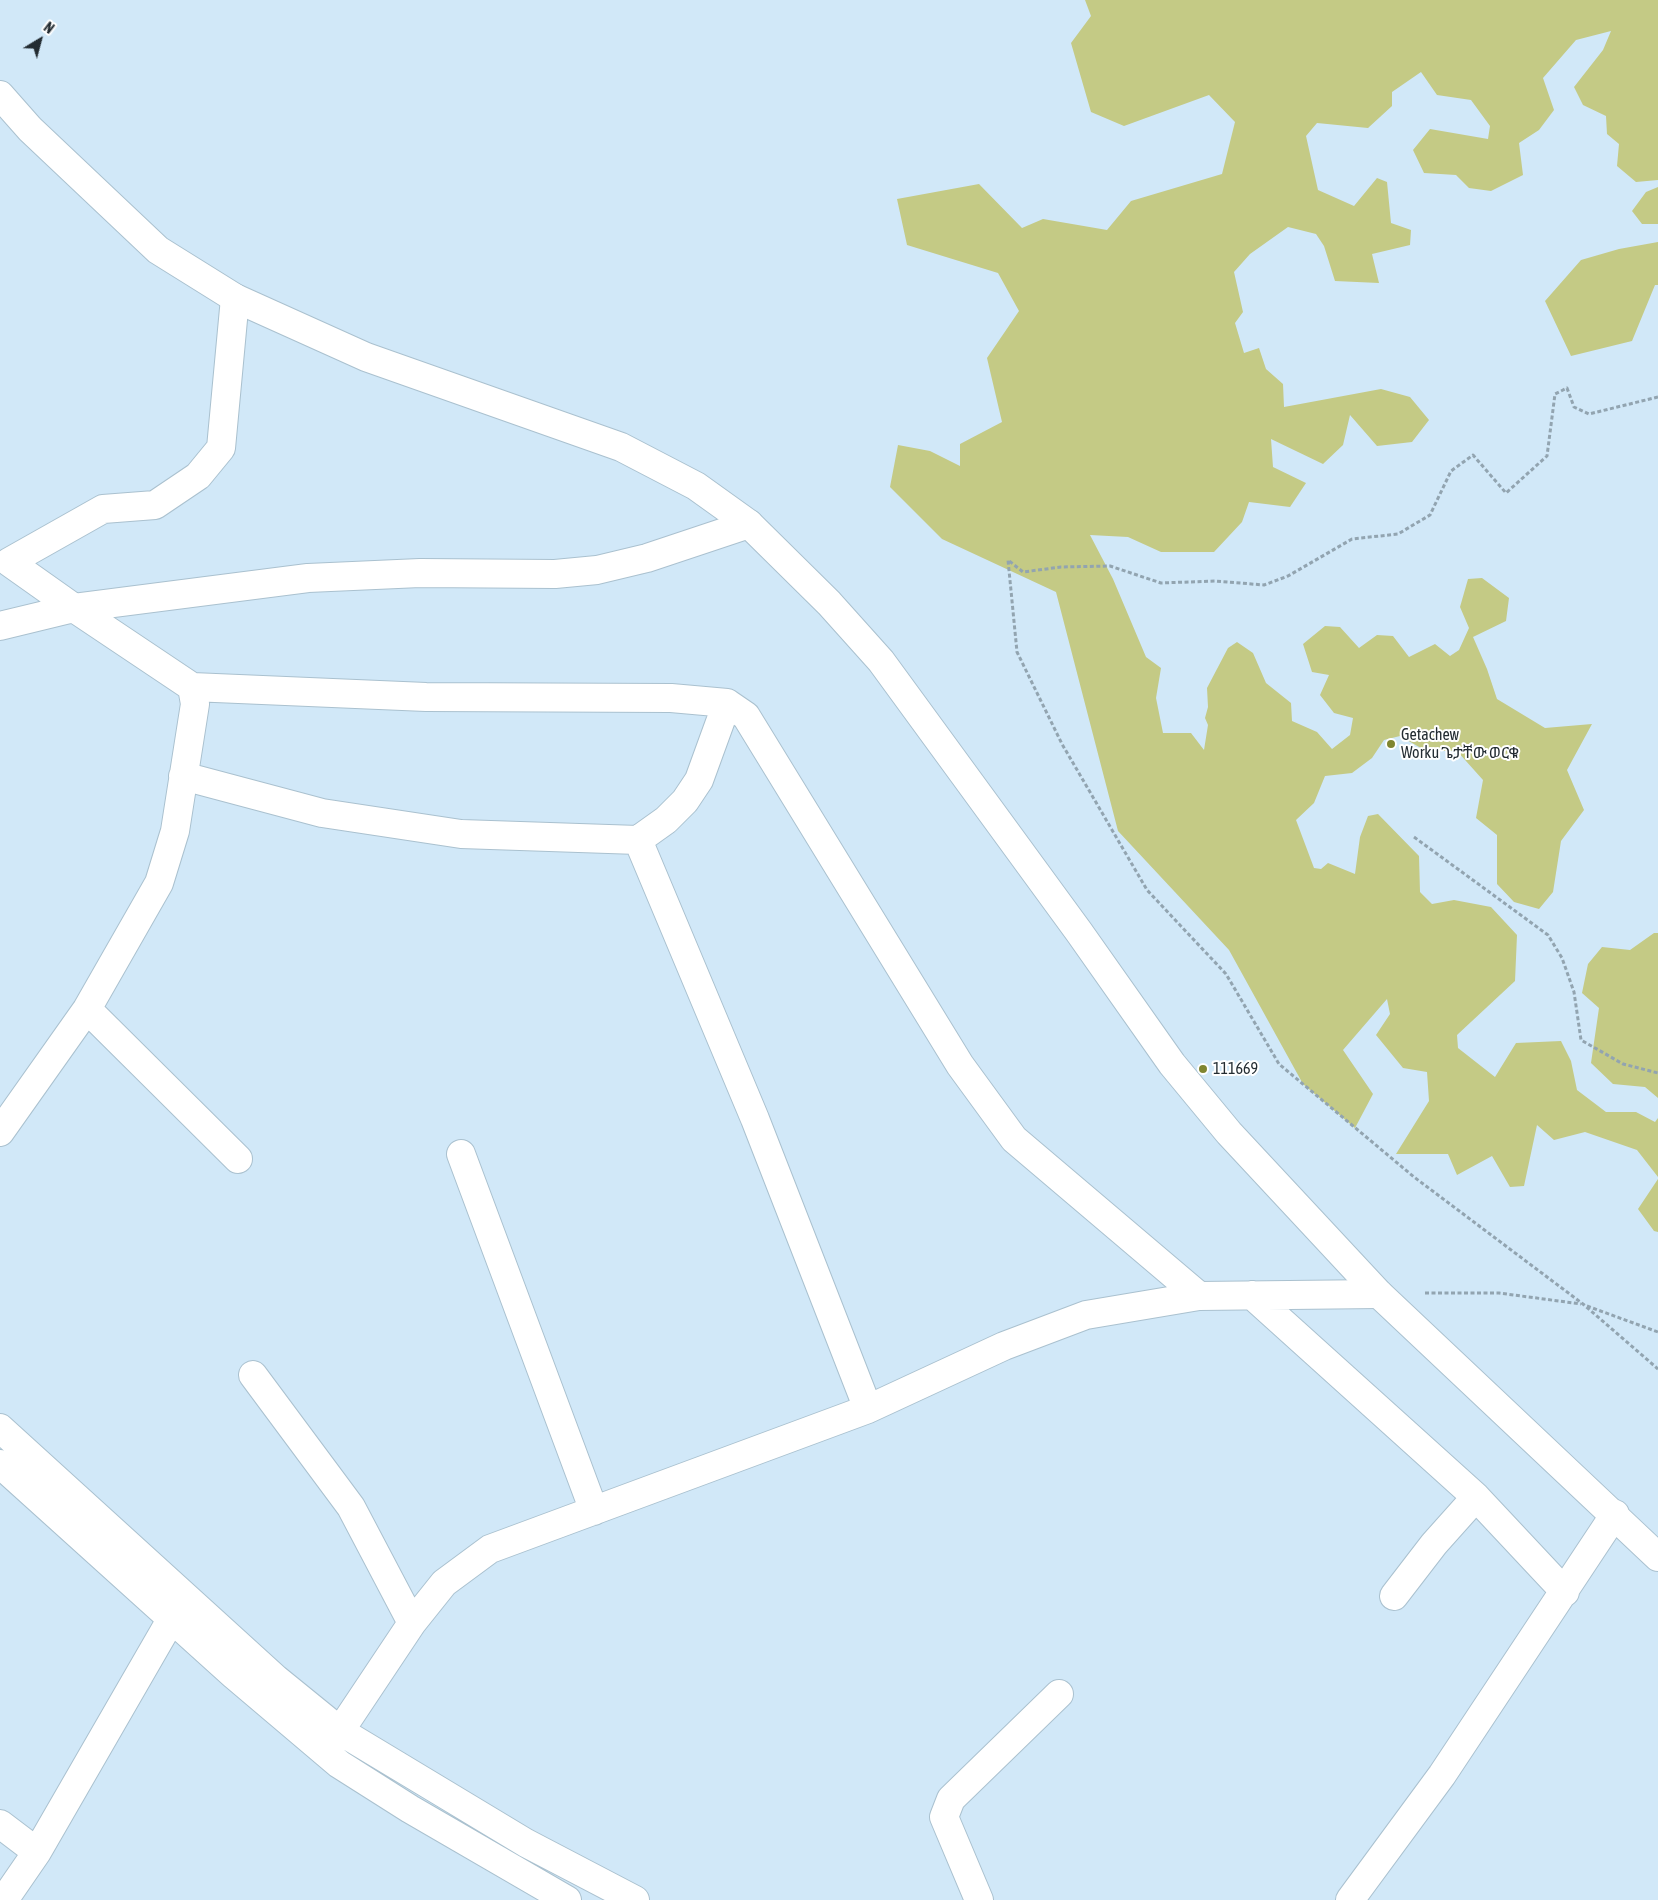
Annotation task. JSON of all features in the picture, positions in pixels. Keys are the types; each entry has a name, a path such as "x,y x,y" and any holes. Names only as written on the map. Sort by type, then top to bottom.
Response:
{"street":[{"path":"0,95 30,129 158,250 235,298 366,358 621,447 696,486 749,524 829,603 880,661 1079,932 1172,1064 1229,1133 1380,1294 1615,1514 1658,1557"},
{"path":"235,298 221,448 198,476 155,505 103,509 5,558 74,608 192,687 426,697 670,698 727,703 746,716 960,1065 1014,1139 1200,1296"},
{"path":"0,626 74,608 308,578 420,573 555,574 597,570 647,558 749,524"},
{"path":"0,1132 87,1008 159,883 175,831 195,704 192,687"},
{"path":"184,776 322,813 461,834 638,840 666,820 685,801 699,780 727,703"},
{"path":"638,840 755,1119 868,1409"},
{"path":"87,1008 238,1159"},
{"path":"461,1154 594,1511"},
{"path":"340,1731 412,1624 444,1583 490,1549 868,1409 1004,1346 1086,1316 1200,1296 1380,1294"},
{"path":"1252,1295 1476,1497 1566,1592"},
{"path":"253,1375 351,1507 412,1624"},
{"path":"0,1428 276,1679 340,1731 509,1833 594,1890 635,1900"},
{"path":"0,1464 283,1719 339,1764 410,1809 568,1900"},
{"path":"1394,1596 1434,1544 1476,1497"},
{"path":"1350,1900 1442,1775 1566,1592 1615,1514"},
{"path":"4,1900 37,1852 172,1618"},
{"path":"980,1900 944,1817 951,1799 1059,1694"},
{"path":"0,1824 37,1852"}],"path":[{"path":"1658,397 1589,414 1574,407 1567,388 1555,394 1547,456 1506,494 1473,455 1451,471 1430,515 1398,534 1352,540 1288,576 1264,585 1215,581 1161,583 1110,566 1061,567 1023,572 1008,560 1016,652 1062,744 1147,890 1226,974 1279,1064 1414,1177 1583,1304 1658,1369"},
{"path":"1414,837 1548,934 1562,958 1574,992 1581,1040 1623,1064 1658,1073"},
{"path":"1380,1294 1499,1293 1583,1304 1658,1332"}],"green space":[{"path":"1085,0 1658,0 1658,180 1636,182 1617,166 1619,144 1607,134 1606,116 1583,105 1574,87 1603,50 1611,31 1576,40 1543,78 1554,110 1539,130 1519,143 1523,175 1491,191 1469,188 1456,175 1424,173 1413,150 1430,129 1488,139 1490,126 1471,100 1437,95 1421,72 1392,92 1392,106 1368,128 1317,123 1306,136 1318,190 1354,206 1377,178 1387,182 1391,223 1411,230 1410,245 1372,254 1379,283 1335,281 1324,246 1316,234 1288,227 1250,254 1234,272 1243,312 1235,323 1244,353 1259,348 1266,369 1283,384 1284,407 1381,389 1410,397 1429,420 1412,442 1377,446 1350,415 1343,445 1323,464 1271,439 1273,467 1306,483 1290,507 1249,502 1242,522 1214,552 1161,552 1128,537 1090,535 1113,579 1146,657 1161,668 1156,698 1163,733 1191,733 1204,750 1208,725 1205,718 1208,707 1207,688 1228,648 1237,642 1253,653 1266,683 1291,703 1292,721 1317,732 1332,749 1350,735 1353,718 1334,713 1320,695 1329,675 1312,672 1303,644 1325,626 1340,627 1359,648 1377,635 1393,636 1409,657 1435,644 1450,656 1459,650 1469,628 1460,607 1468,579 1482,578 1509,598 1506,621 1473,637 1487,669 1497,699 1545,728 1592,724 1567,770 1584,810 1561,841 1553,892 1539,909 1514,902 1497,884 1497,835 1476,818 1483,780 1457,751 1426,751 1400,736 1384,740 1372,758 1352,773 1325,776 1314,803 1296,820 1314,868 1321,869 1328,863 1355,874 1360,837 1368,816 1378,814 1419,856 1420,892 1432,904 1454,900 1491,907 1517,935 1515,981 1457,1035 1458,1048 1495,1077 1516,1043 1561,1041 1571,1061 1577,1090 1606,1112 1636,1112 1655,1122 1658,1118 1658,1177 1637,1150 1585,1132 1554,1140 1537,1125 1524,1186 1510,1187 1492,1156 1457,1175 1448,1154 1396,1154 1429,1101 1427,1072 1403,1068 1376,1035 1390,1014 1387,999 1343,1050 1373,1094 1355,1128 1303,1084 1229,950 1118,831 1056,592 942,539 890,487 898,445 930,451 960,466 960,444 1002,422 987,358 1019,311 998,273 907,245 897,199 979,184 1022,228 1043,219 1107,230 1131,201 1222,174 1235,122 1209,95 1124,126 1091,112 1071,43 1091,16"},
{"path":"1658,187 1658,224 1642,224 1632,211 1646,192"},
{"path":"1658,242 1658,285 1655,285 1632,341 1571,356 1545,301 1581,260 1619,249"},
{"path":"1654,933 1658,933 1658,1098 1645,1087 1613,1084 1591,1063 1599,1008 1582,993 1588,964 1602,947 1630,950"},
{"path":"1658,1179 1658,1232 1654,1231 1638,1209"}],"place":[{"name":"Getachew Worku ጌታቸው ወርቁ","path":"1391,744"},
{"name":"111669","path":"1203,1069"}]}
